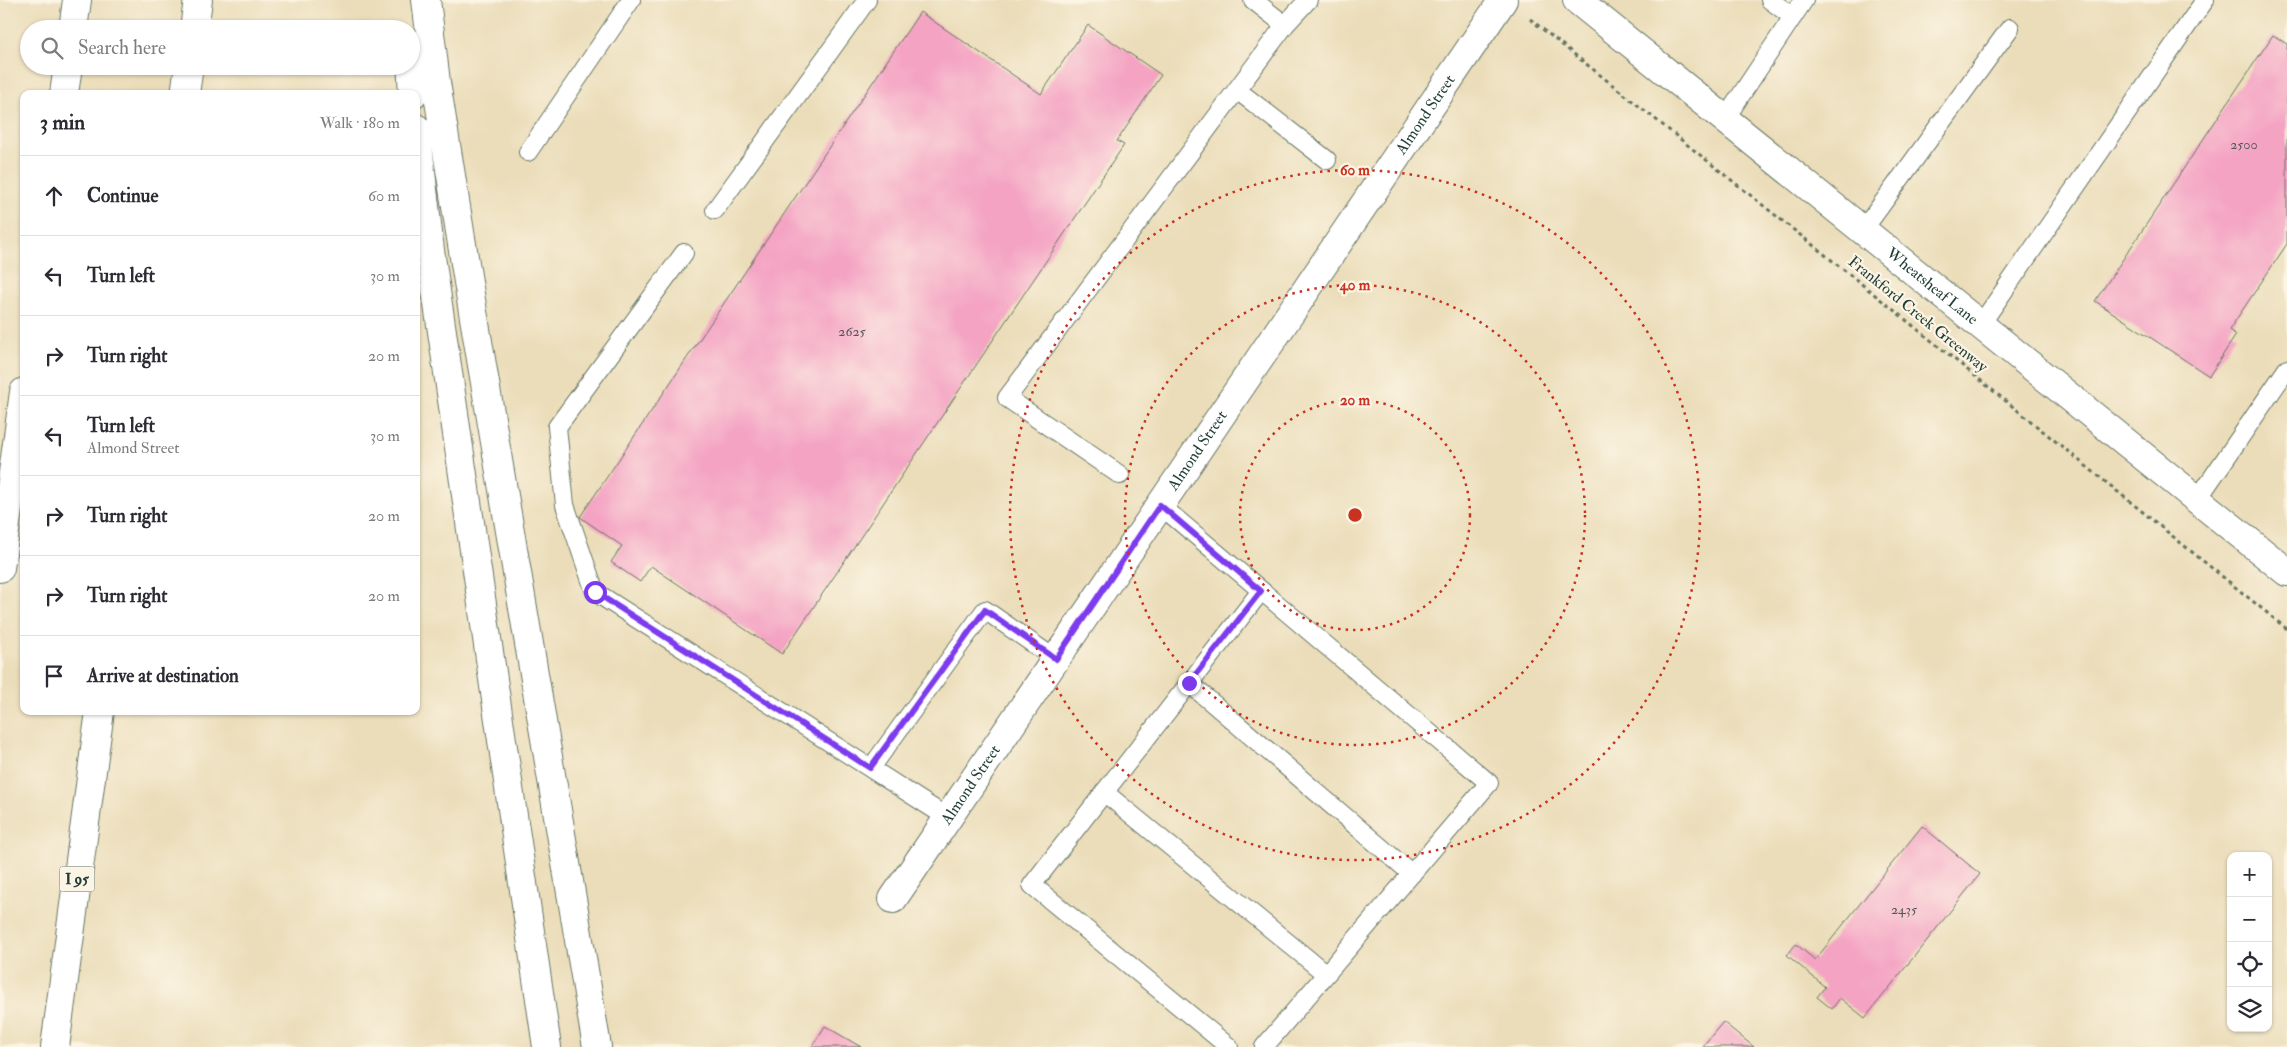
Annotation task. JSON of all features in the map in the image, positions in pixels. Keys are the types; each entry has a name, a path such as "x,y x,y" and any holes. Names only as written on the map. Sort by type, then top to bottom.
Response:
{"main road":[{"path":"74,20 77,0"},
{"path":"195,20 198,0"},
{"path":"408,0 409,20"},
{"path":"420,61 426,0"},
{"name":"Almond Street","path":"893,899 1502,0"},
{"name":"Wheatsheaf Lane","path":"1577,0 2287,572"},
{"path":"65,90 67,75"},
{"path":"186,90 188,75"},
{"path":"420,92 597,1047"},
{"path":"420,163 430,250 547,1047"},
{"path":"0,568 20,421"},
{"name":"I 95","path":"55,1047 99,715"}],"lane":[{"path":"528,152 631,0"},
{"path":"715,210 867,0"},
{"path":"1253,0 1285,25"},
{"path":"1120,475 1007,398 1285,25 1308,0"},
{"path":"1770,0 1793,17"},
{"path":"1725,119 1804,0"},
{"path":"1981,324 2205,0"},
{"path":"1863,230 2010,28"},
{"path":"1236,90 1328,160"},
{"path":"684,253 557,427 565,505 595,592 948,818"},
{"path":"2197,500 2281,389 2287,369"},
{"path":"1160,505 1489,784 1264,1047"},
{"path":"1229,1047 1032,885 1261,591"},
{"path":"870,768 985,610 1056,659"},
{"path":"1189,683 1412,874"},
{"path":"1104,792 1326,974"}],"path":[{"name":"Frankford Creek Greenway","path":"1532,21 1877,296 2287,629"}],"building":[{"path":"920,12 1041,94 1088,25 1161,75 1117,141 1124,145 782,654 651,566 640,582 611,562 622,546 580,517"},
{"path":"2273,35 2287,44 2287,244 2229,330 2236,335 2209,376 2095,301"},
{"path":"1922,826 1980,874 1865,1018 1840,998 1832,1009 1817,997 1825,987 1787,955 1796,944 1815,960"},
{"path":"1723,1022 1754,1047 1702,1047"},
{"path":"825,1026 861,1047 812,1047"}],"route":[{"path":"595,592 870,768 985,610 1056,659 1160,505 1261,591 1189,683"}]}
